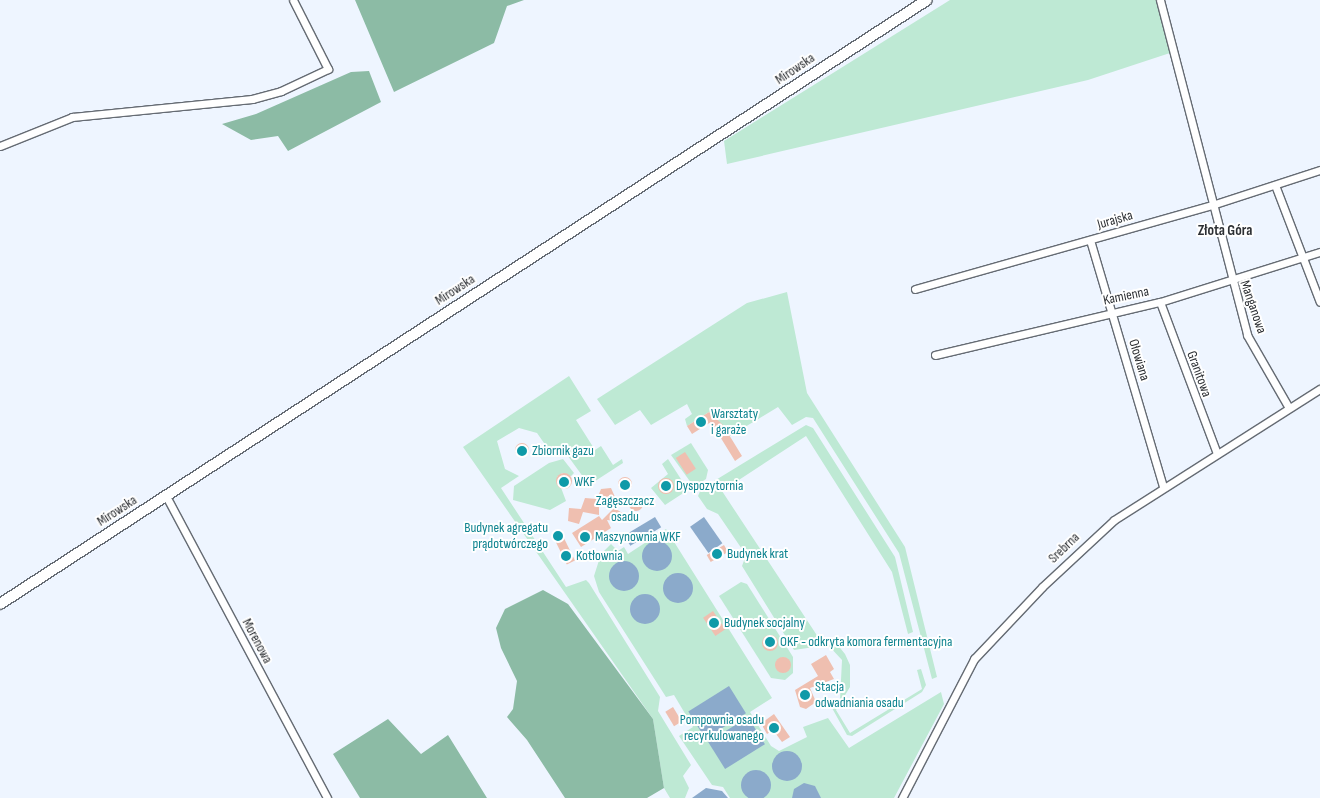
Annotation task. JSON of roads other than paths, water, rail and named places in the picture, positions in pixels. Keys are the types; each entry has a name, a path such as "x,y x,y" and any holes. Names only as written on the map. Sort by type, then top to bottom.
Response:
{"street":[{"path":"1,145 72,116 252,100 281,91 328,69 293,0"},
{"name":"Mirowska","path":"0,604 926,0"},
{"name":"Manganowa","path":"1160,0 1173,58 1191,111 1231,282 1247,335 1289,408"},
{"name":"Jurajska","path":"915,289 1212,206 1320,170"},
{"path":"1275,185 1305,258 1320,302"},
{"name":"Ołowiana","path":"1090,240 1163,487"},
{"name":"Kamienna","path":"935,355 1160,302 1231,282 1320,252"},
{"name":"Granitowa","path":"1160,302 1217,454"},
{"name":"Srebrna","path":"902,798 974,659 1102,529 1163,487 1320,389"},
{"name":"Morenowa","path":"166,496 327,798"}],"water":[{"path":"655,517 661,527 630,546 624,536"},
{"path":"704,517 722,543 708,553 690,527"},
{"path":"657,541 663,542 671,550 671,562 663,570 657,571 651,570 643,562 642,556 643,550 651,542"},
{"path":"624,561 630,562 638,570 638,582 630,590 624,591 618,590 610,582 609,576 610,570 618,562"},
{"path":"678,573 684,574 692,582 692,594 684,602 678,603 672,602 664,594 663,588 664,582 672,574"},
{"path":"645,594 651,595 659,603 659,615 651,623 645,624 639,623 631,615 630,609 631,603 639,595"},
{"path":"729,686 746,713 705,739 688,711"},
{"path":"748,717 765,744 725,769 708,742"},
{"path":"787,751 793,752 801,760 801,772 793,780 787,781 781,780 773,772 772,766 773,760 781,752"},
{"path":"756,770 766,775 771,785 766,795 756,800 746,795 741,785 746,775"},
{"path":"804,783 815,786 821,798 792,798 794,789"},
{"path":"706,788 722,791 728,798 692,798"}],"place":[{"name":"Warsztaty i garaże","path":"701,422"},
{"name":"Zbiornik gazu","path":"522,451"},
{"name":"WKF","path":"564,482"},
{"name":"Zagęszczacz osadu","path":"625,485"},
{"name":"Dyspozytornia","path":"666,486"},
{"name":"Budynek agregatu prądotwórczego","path":"558,536"},
{"name":"Maszynownia WKF","path":"585,537"},
{"name":"Budynek krat","path":"717,554"},
{"name":"Kotłownia","path":"566,556"},
{"name":"Budynek socjalny","path":"714,623"},
{"name":"OKF - odkryta komora fermentacyjna","path":"770,642"},
{"name":"Stacja odwadniania osadu","path":"805,695"},
{"name":"Pompownia osadu recyrkulowanego","path":"774,728"}],"district":[{"name":"Złota Góra","path":"1225,231"}]}
